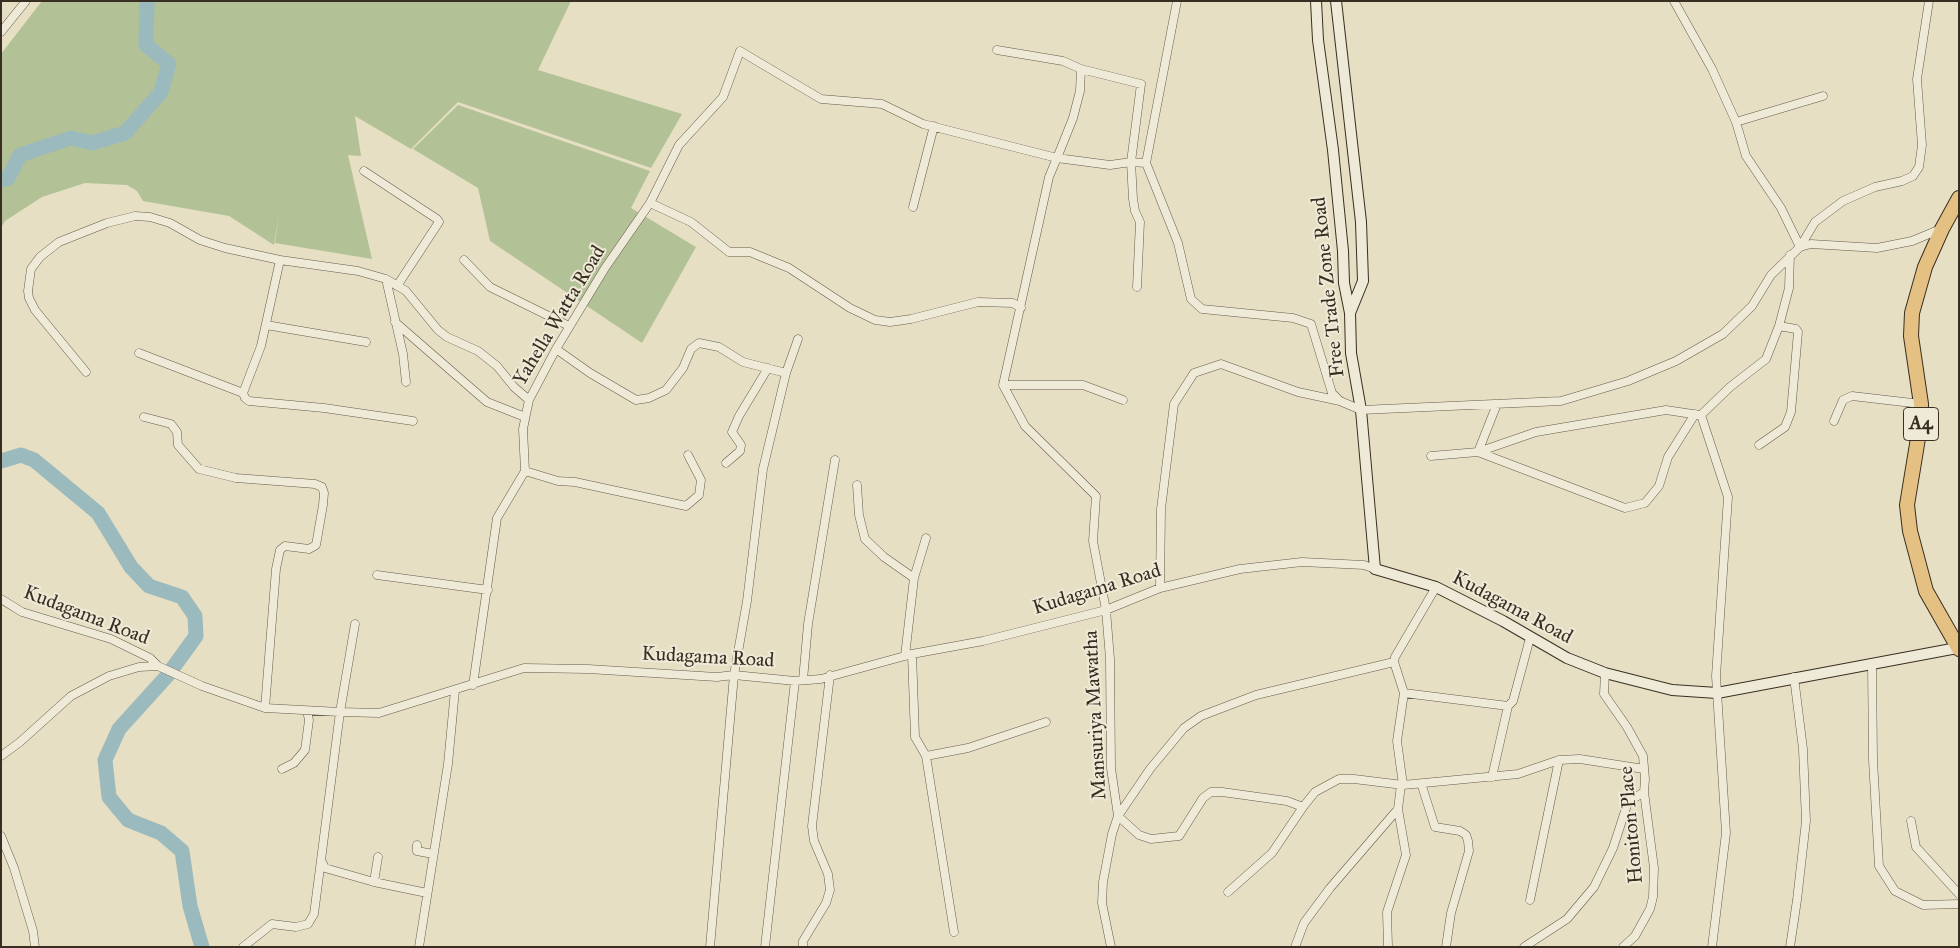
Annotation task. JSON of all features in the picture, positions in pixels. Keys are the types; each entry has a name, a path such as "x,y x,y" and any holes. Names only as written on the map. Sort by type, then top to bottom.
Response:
{"highway":[{"name":"A4","path":"1958,648 1926,591 1910,531 1907,505 1922,404 1912,336 1912,313 1925,267 1942,229 1959,198"}],"street":[{"path":"1,32 26,1"},
{"path":"1177,1 1146,163 1178,243 1191,299 1202,309 1293,318 1310,324 1332,393 1340,401"},
{"name":"Free Trade Zone Road","path":"1316,1 1318,40 1333,150 1344,283 1350,312 1351,353 1361,410 1375,569"},
{"path":"1336,1 1361,222 1363,281 1350,312"},
{"path":"1674,1 1712,69 1736,122 1746,156 1781,208 1800,247"},
{"path":"1800,247 1815,222 1843,201 1875,187 1902,181 1913,176 1919,167 1922,145 1917,79 1929,1"},
{"path":"997,50 1063,61 1081,69 1141,84 1131,162 1133,199 1140,222 1136,287"},
{"name":"Yahella Watta Road","path":"525,471 523,429 529,400 569,326 605,268 650,203 680,144 723,98 740,51 821,99 882,104 923,124 934,126"},
{"path":"1081,69 1080,90 1073,118 1049,178 1003,385 1083,385 1123,400"},
{"path":"1736,122 1823,96"},
{"path":"913,207 934,126 1057,158 1110,165 1131,162 1146,163"},
{"path":"364,171 437,218 439,222 397,286"},
{"path":"650,203 691,222 729,252 750,252 789,268 850,308 875,320 890,322 911,319 978,302 1013,303 1021,308"},
{"path":"86,372 35,310 28,292 31,269 40,257 59,242 107,223 135,216 150,217 170,224 200,240 225,248 280,260 358,271 386,279 406,291 438,330 447,337 478,351 497,366 514,387 529,400"},
{"path":"1160,588 1161,508 1174,404 1194,373 1221,364 1298,392 1340,401 1361,410 1561,401 1628,381 1676,361 1724,334 1752,306 1771,274 1790,254 1800,247 1811,244 1877,248 1912,241 1942,229"},
{"path":"1478,452 1626,508 1645,503 1658,486 1668,457 1698,414 1766,359 1779,326 1789,288 1790,254"},
{"path":"243,393 261,346 280,260"},
{"path":"464,260 490,287 569,326"},
{"path":"386,279 403,354 406,382"},
{"path":"395,322 487,402 525,416"},
{"path":"266,325 366,342"},
{"path":"1759,445 1785,427 1791,412 1798,332 1796,329 1779,326"},
{"path":"710,947 734,675 747,601 763,469 786,373 798,339"},
{"path":"556,349 590,373 636,400 649,398 666,390 683,368 691,349 700,342 719,347 743,362 786,373"},
{"path":"139,353 243,393 249,401 324,408 413,421"},
{"path":"726,463 740,451 741,445 732,432 739,416 768,368"},
{"name":"Mansuriya Mawatha","path":"1003,385 1025,426 1096,496 1093,541 1106,610 1110,659 1111,768 1118,816"},
{"path":"1834,421 1843,400 1852,396 1922,404"},
{"path":"1478,452 1496,404"},
{"path":"1431,456 1478,452 1536,432 1666,410 1698,414"},
{"path":"1698,414 1728,497 1716,676 1726,833 1712,947"},
{"path":"144,417 171,424 177,432 178,445 198,469 236,478 315,484 322,487 324,493 323,504 316,545 309,549 285,546 280,550 276,569 265,708"},
{"path":"473,685 497,518 525,471 558,481 575,482 686,506 699,495 701,480 688,455"},
{"path":"765,947 799,681 835,460"},
{"path":"857,485 859,515 865,539 884,557 914,578"},
{"path":"926,538 914,578 909,655 916,737 926,756 954,932"},
{"name":"Kudagama Road","path":"1,599 22,612 111,639 150,658 158,666 202,686 265,708 379,713 524,668 588,669 717,677 734,675 799,681 820,679 909,655 982,641 1106,610 1160,588 1240,569 1302,562 1364,564 1436,587 1503,621 1567,658 1605,673 1672,690 1717,693 1794,677 1958,648"},
{"path":"377,575 488,590"},
{"path":"1388,947 1386,912 1406,855 1398,809 1402,785 1397,741 1404,693 1394,662 1395,657 1436,587"},
{"path":"243,947 272,924 296,927 308,924 314,914 340,712 355,624"},
{"path":"1492,777 1508,706 1513,701 1530,638"},
{"name":"Mansuriya Mawatha","path":"1118,816 1150,769 1184,728 1201,716 1256,695 1394,662"},
{"path":"1872,663 1873,760 1879,866 1895,892 1923,904 1959,904"},
{"path":"1,756 20,742 72,696 109,676 139,667 158,666"},
{"name":"Honiton Place","path":"1605,673 1604,694 1640,747 1643,756 1644,792 1654,868 1653,897 1650,909 1640,928 1623,947"},
{"path":"803,947 803,941 826,903 830,890 828,874 814,841 812,826 830,675"},
{"path":"1790,947 1806,821 1803,749 1794,677"},
{"path":"419,947 448,764 455,690"},
{"path":"1404,693 1508,706"},
{"path":"282,769 294,763 305,750 309,720 307,711"},
{"path":"926,756 968,748 1046,722"},
{"path":"1228,892 1272,853 1315,792 1340,779 1402,785 1518,774 1559,760 1580,759 1644,769"},
{"path":"1530,900 1559,760"},
{"path":"1421,783 1435,827 1460,831 1466,835 1468,841 1469,851 1451,913 1446,947"},
{"path":"1111,947 1102,903 1103,882 1112,834 1118,816 1139,835 1151,839 1179,836 1203,798 1211,792 1287,801 1303,807"},
{"path":"1524,947 1567,919 1594,887 1613,848 1628,802 1644,792"},
{"path":"1295,947 1304,923 1330,888 1398,809"},
{"path":"1911,820 1916,847 1959,894"},
{"path":"2,841 14,868 33,931 35,947"},
{"path":"417,845 417,851 433,854"},
{"path":"374,882 378,857"},
{"path":"321,860 325,868 374,882 427,893"}],"green space":[{"path":"42,1 571,1 538,70 682,114 651,168 458,102 411,149 355,116 361,156 348,155 372,259 275,243 279,213 274,245 229,216 143,201 137,191 127,185 85,183 42,197 5,221 1,228 1,54"},
{"path":"458,105 650,171 631,208 696,247 642,343 490,241 478,188 413,149"}],"waterway":[{"path":"1,180 8,178 20,155 71,138 92,143 125,133 161,92 169,64 146,45 147,1"},
{"path":"1,461 21,455 34,460 98,513 131,567 149,586 182,597 195,616 196,636 167,676 119,729 105,760 109,797 128,820 161,833 182,851 190,906 202,947"}]}
